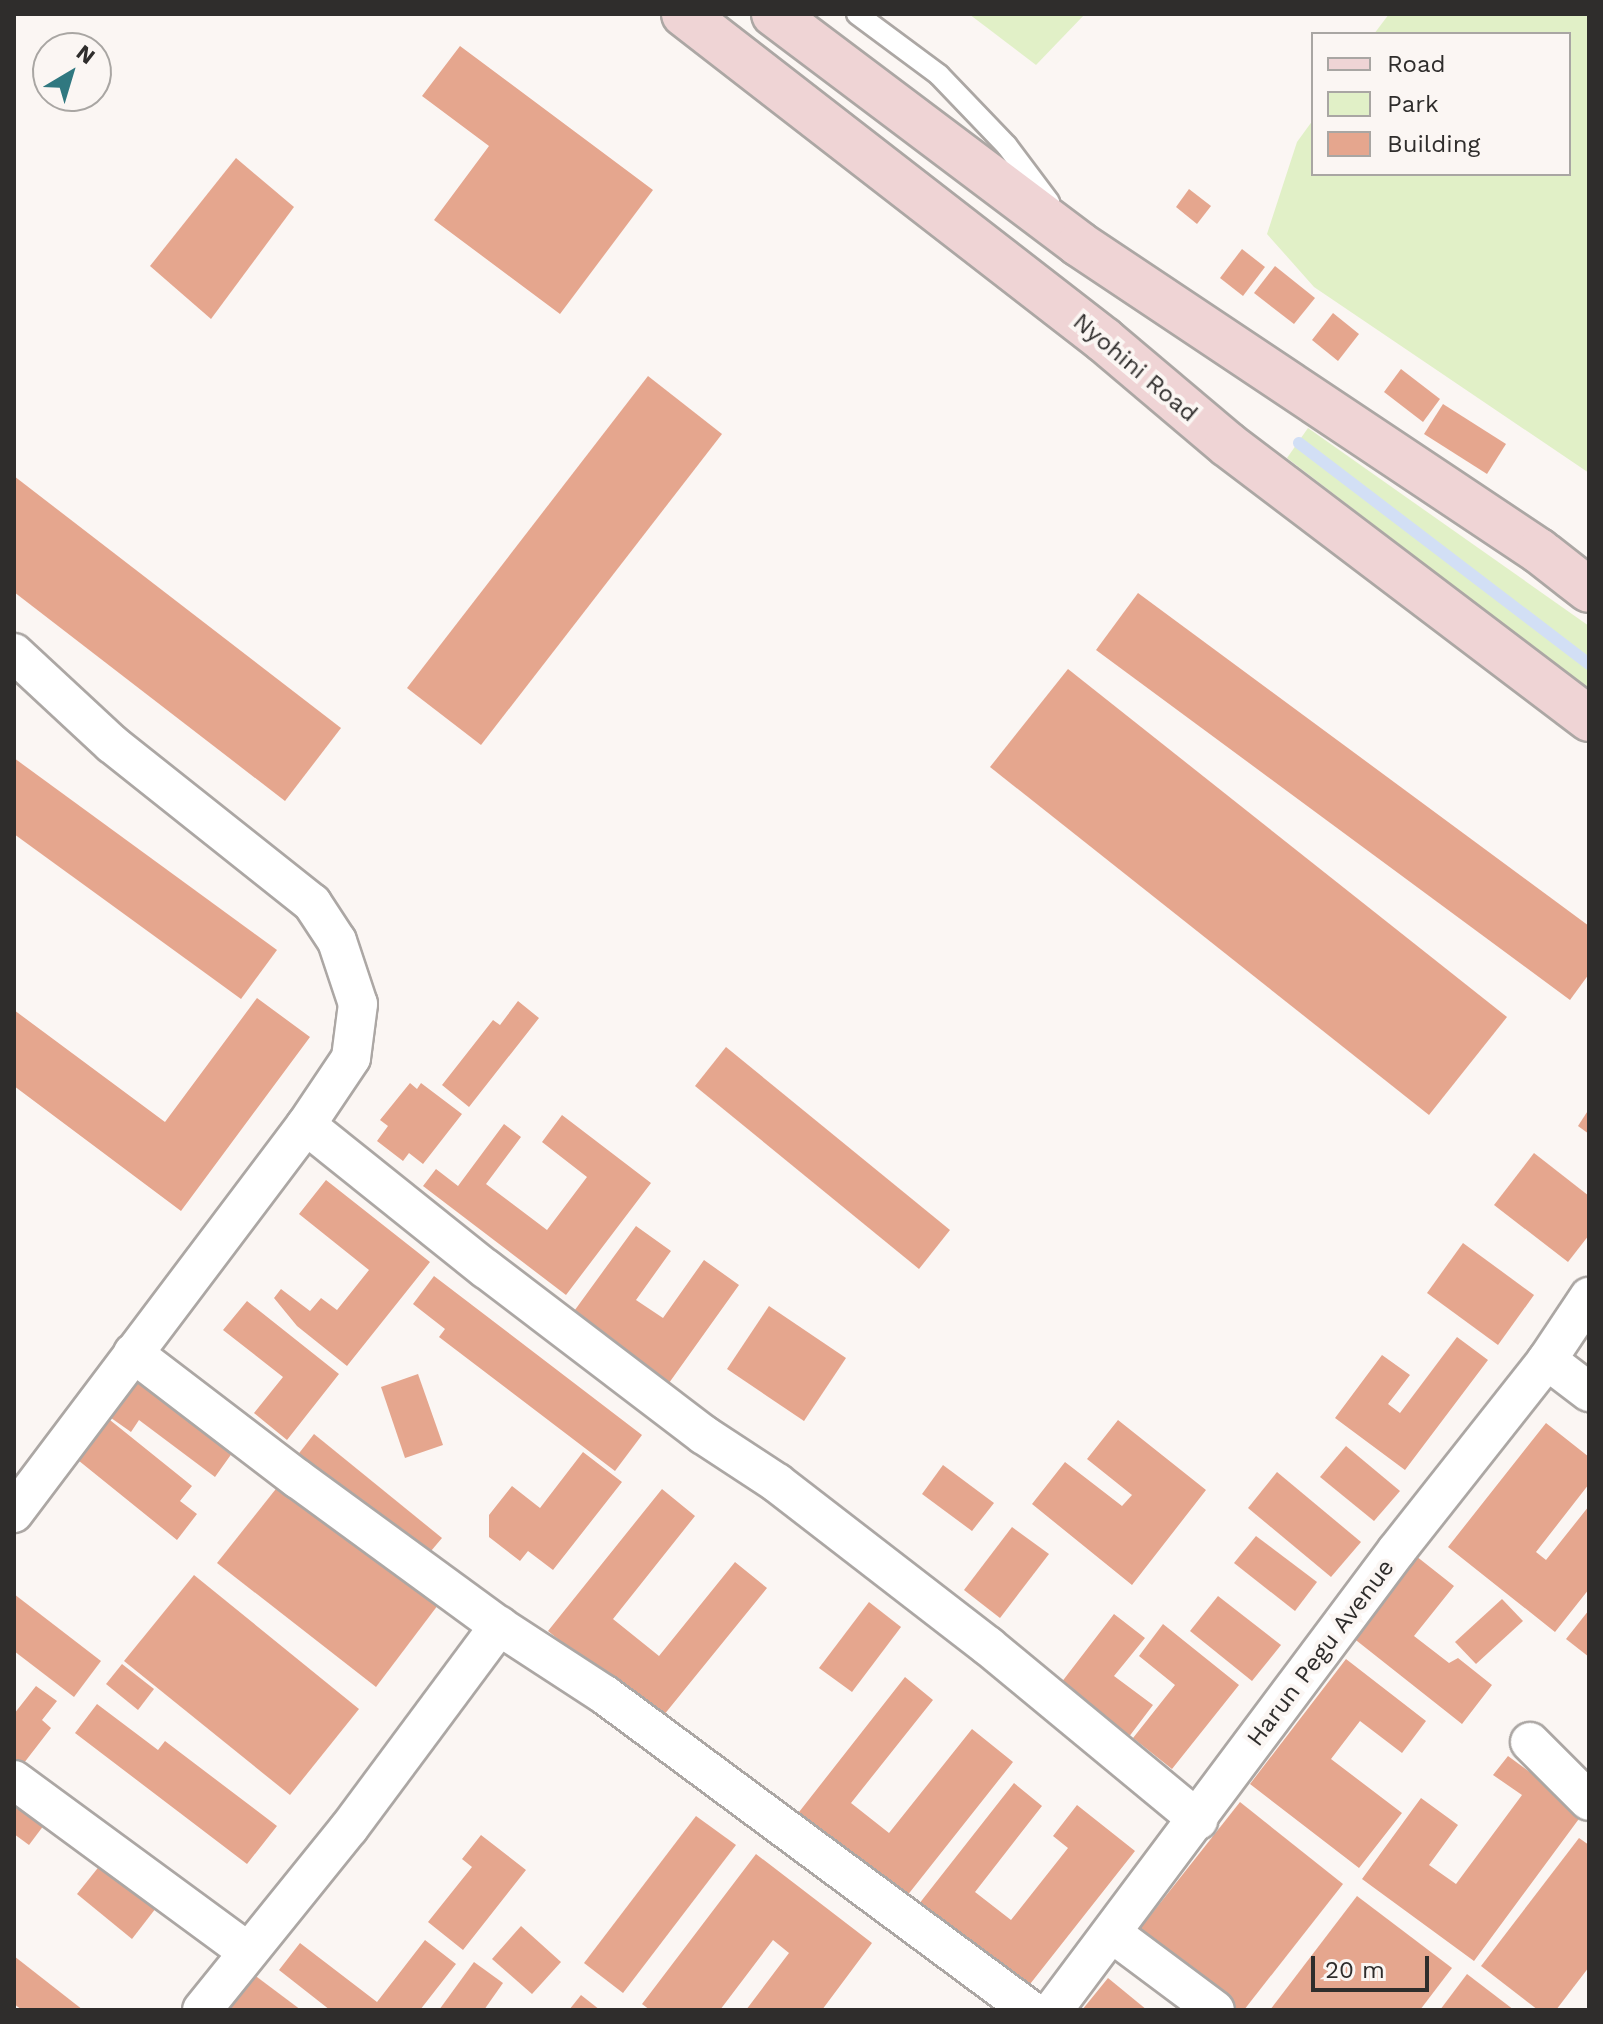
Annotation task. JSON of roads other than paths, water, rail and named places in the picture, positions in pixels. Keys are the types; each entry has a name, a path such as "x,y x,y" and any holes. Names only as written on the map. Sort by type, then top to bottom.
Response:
{"main road":[{"name":"Nyohini Road","path":"684,14 1104,340 1227,444 1589,719"},
{"path":"774,14 1079,244 1539,551 1589,590"}],"street":[{"path":"14,653 112,744 312,903 337,941 358,1004 351,1058 306,1125 14,1513"},
{"path":"306,1125 486,1269 704,1435 777,1483 988,1646 1198,1820"},
{"name":"Harun Pegu Avenue","path":"1053,2010 1113,1934 1397,1550 1547,1360 1589,1297"},
{"path":"133,1353 298,1479 499,1626 605,1695 1030,2010"},
{"path":"1547,1360 1589,1392"},
{"path":"202,2010 349,1828 499,1626"},
{"path":"1530,1742 1589,1801"},
{"path":"14,1780 247,1951"},
{"path":"1113,1934 1215,2010"}],"lane":[{"path":"857,14 939,75 973,110 1007,146 1079,244"}],"waterway":[{"path":"1299,443 1589,664"}]}
